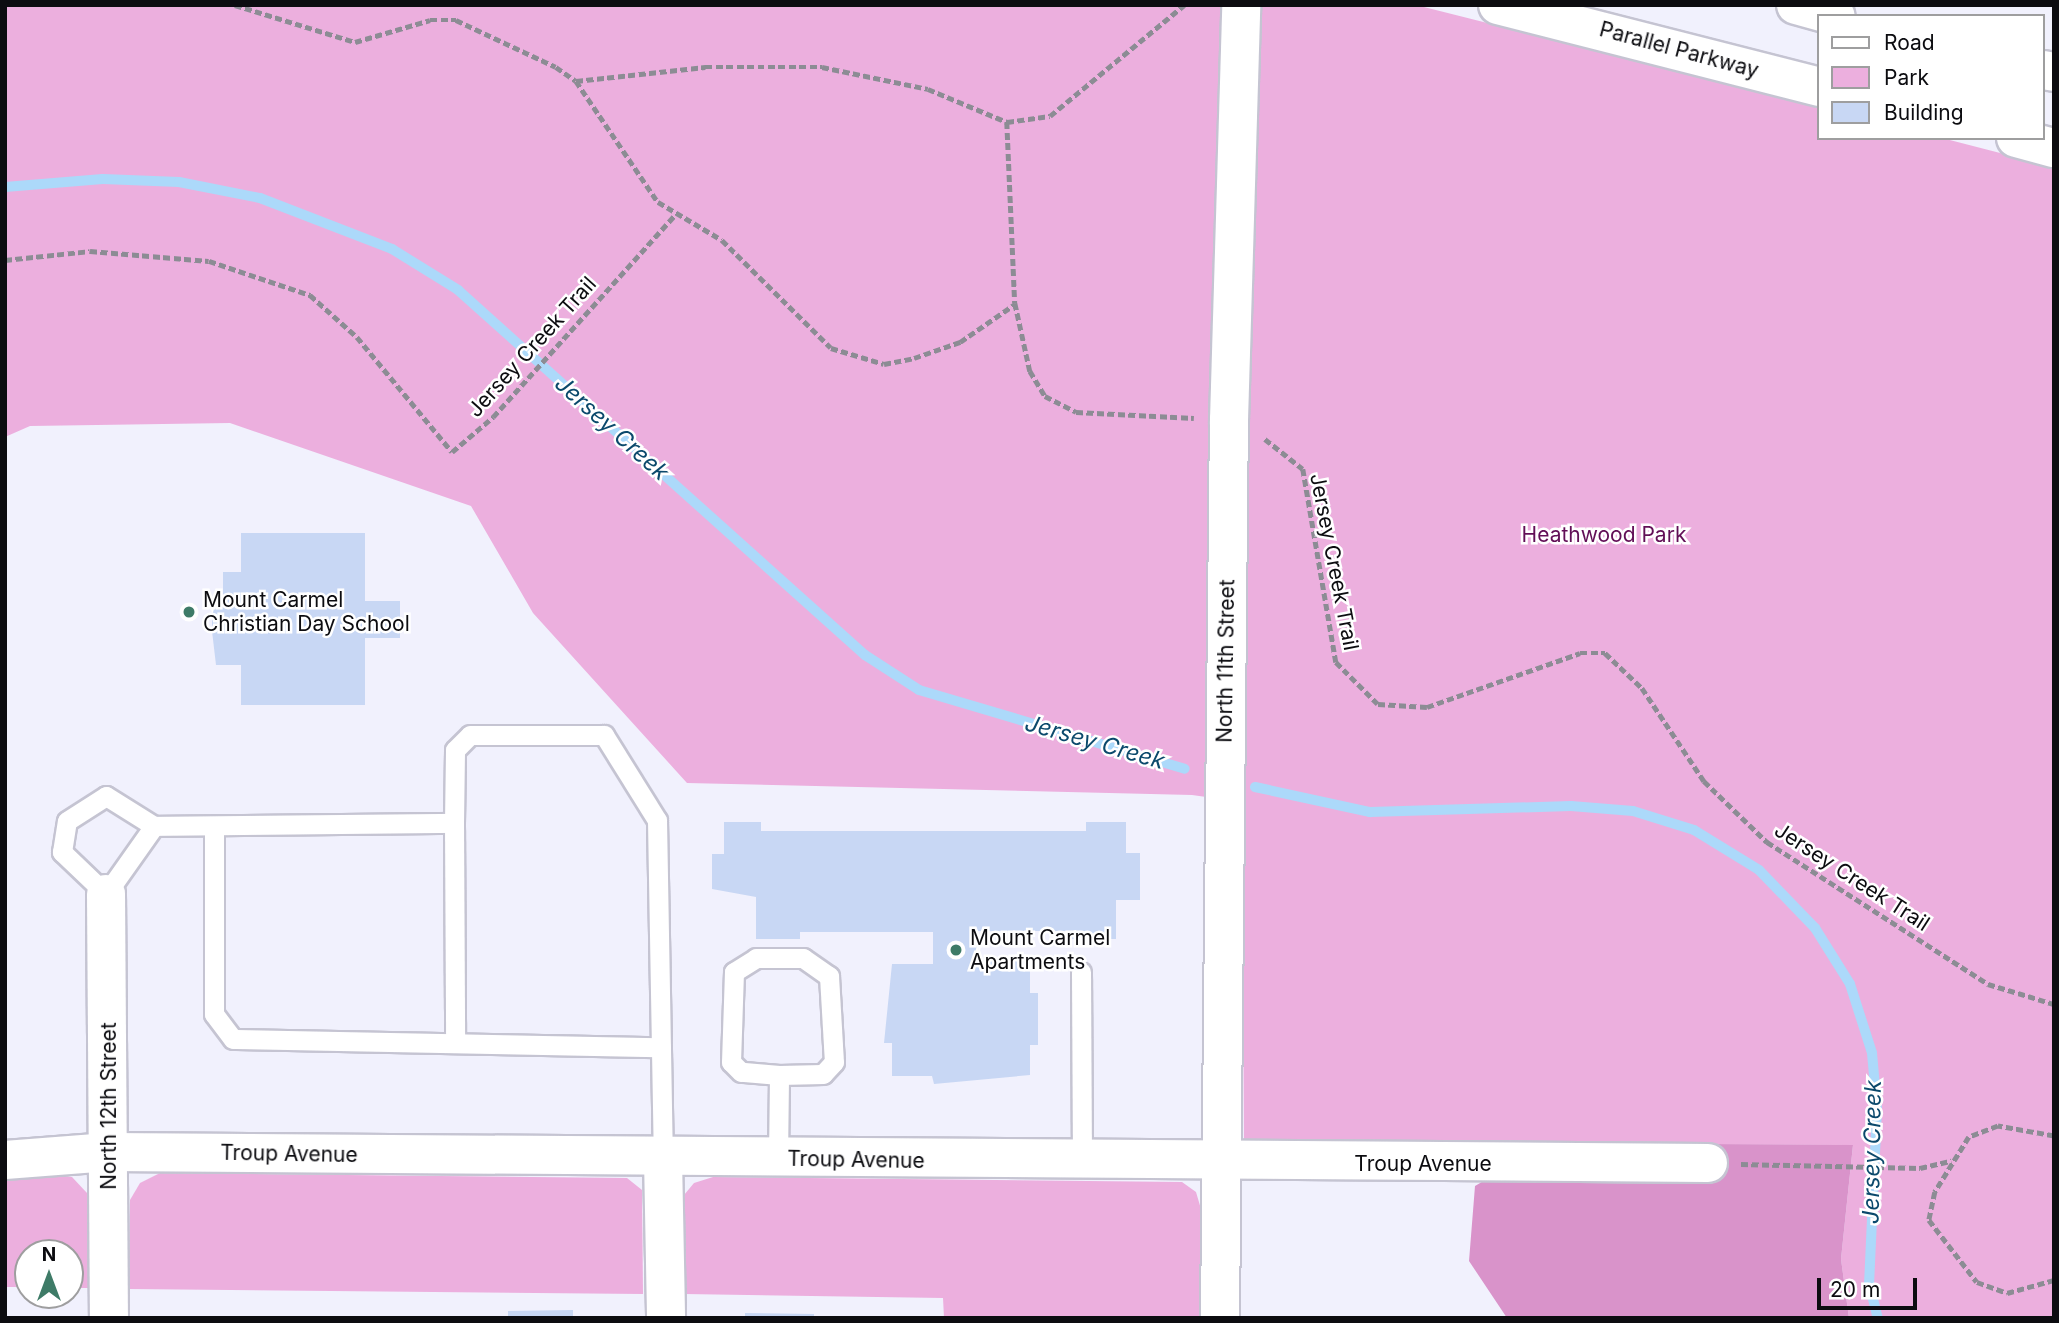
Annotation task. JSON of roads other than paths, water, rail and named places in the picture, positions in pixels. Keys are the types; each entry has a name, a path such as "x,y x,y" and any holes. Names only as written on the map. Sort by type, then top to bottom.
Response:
{"street":[{"name":"North 11th Street","path":"1220,1318 1229,420 1241,5"},
{"name":"Parallel Parkway","path":"1498,5 1818,87"},
{"path":"1796,5 1829,14"},
{"path":"2024,140 2054,148"},
{"name":"North 12th Street","path":"106,894 109,1318"},
{"name":"Troup Avenue","path":"5,1160 109,1152 1220,1164 1708,1163"},
{"path":"663,1158 666,1318"}],"lane":[{"path":"455,1043 455,750 470,735 604,735 657,820 663,1158"},
{"path":"153,826 106,894 62,852 67,821 106,796 153,826 454,823"},
{"path":"214,826 214,1014 233,1039 661,1047"},
{"path":"756,958 803,958 829,976 834,1062 823,1074 779,1075 741,1072 731,1062 734,972 756,958"},
{"path":"1081,972 1082,1163"},
{"path":"778,1159 779,1075"}],"waterway":[{"name":"Jersey Creek","path":"5,187 103,179 179,182 260,198 392,249 458,290 865,655 919,690 1185,769"},
{"name":"Jersey Creek","path":"1255,787 1370,812 1571,806 1633,811 1694,830 1759,870 1815,928 1850,984 1872,1053 1877,1109 1869,1283 1878,1318"}],"place":[{"name":"Mount Carmel Christian Day School","path":"189,612"},
{"name":"Mount Carmel Apartments","path":"956,950"}],"park label":[{"name":"Heathwood Park","path":"1604,535"}]}
